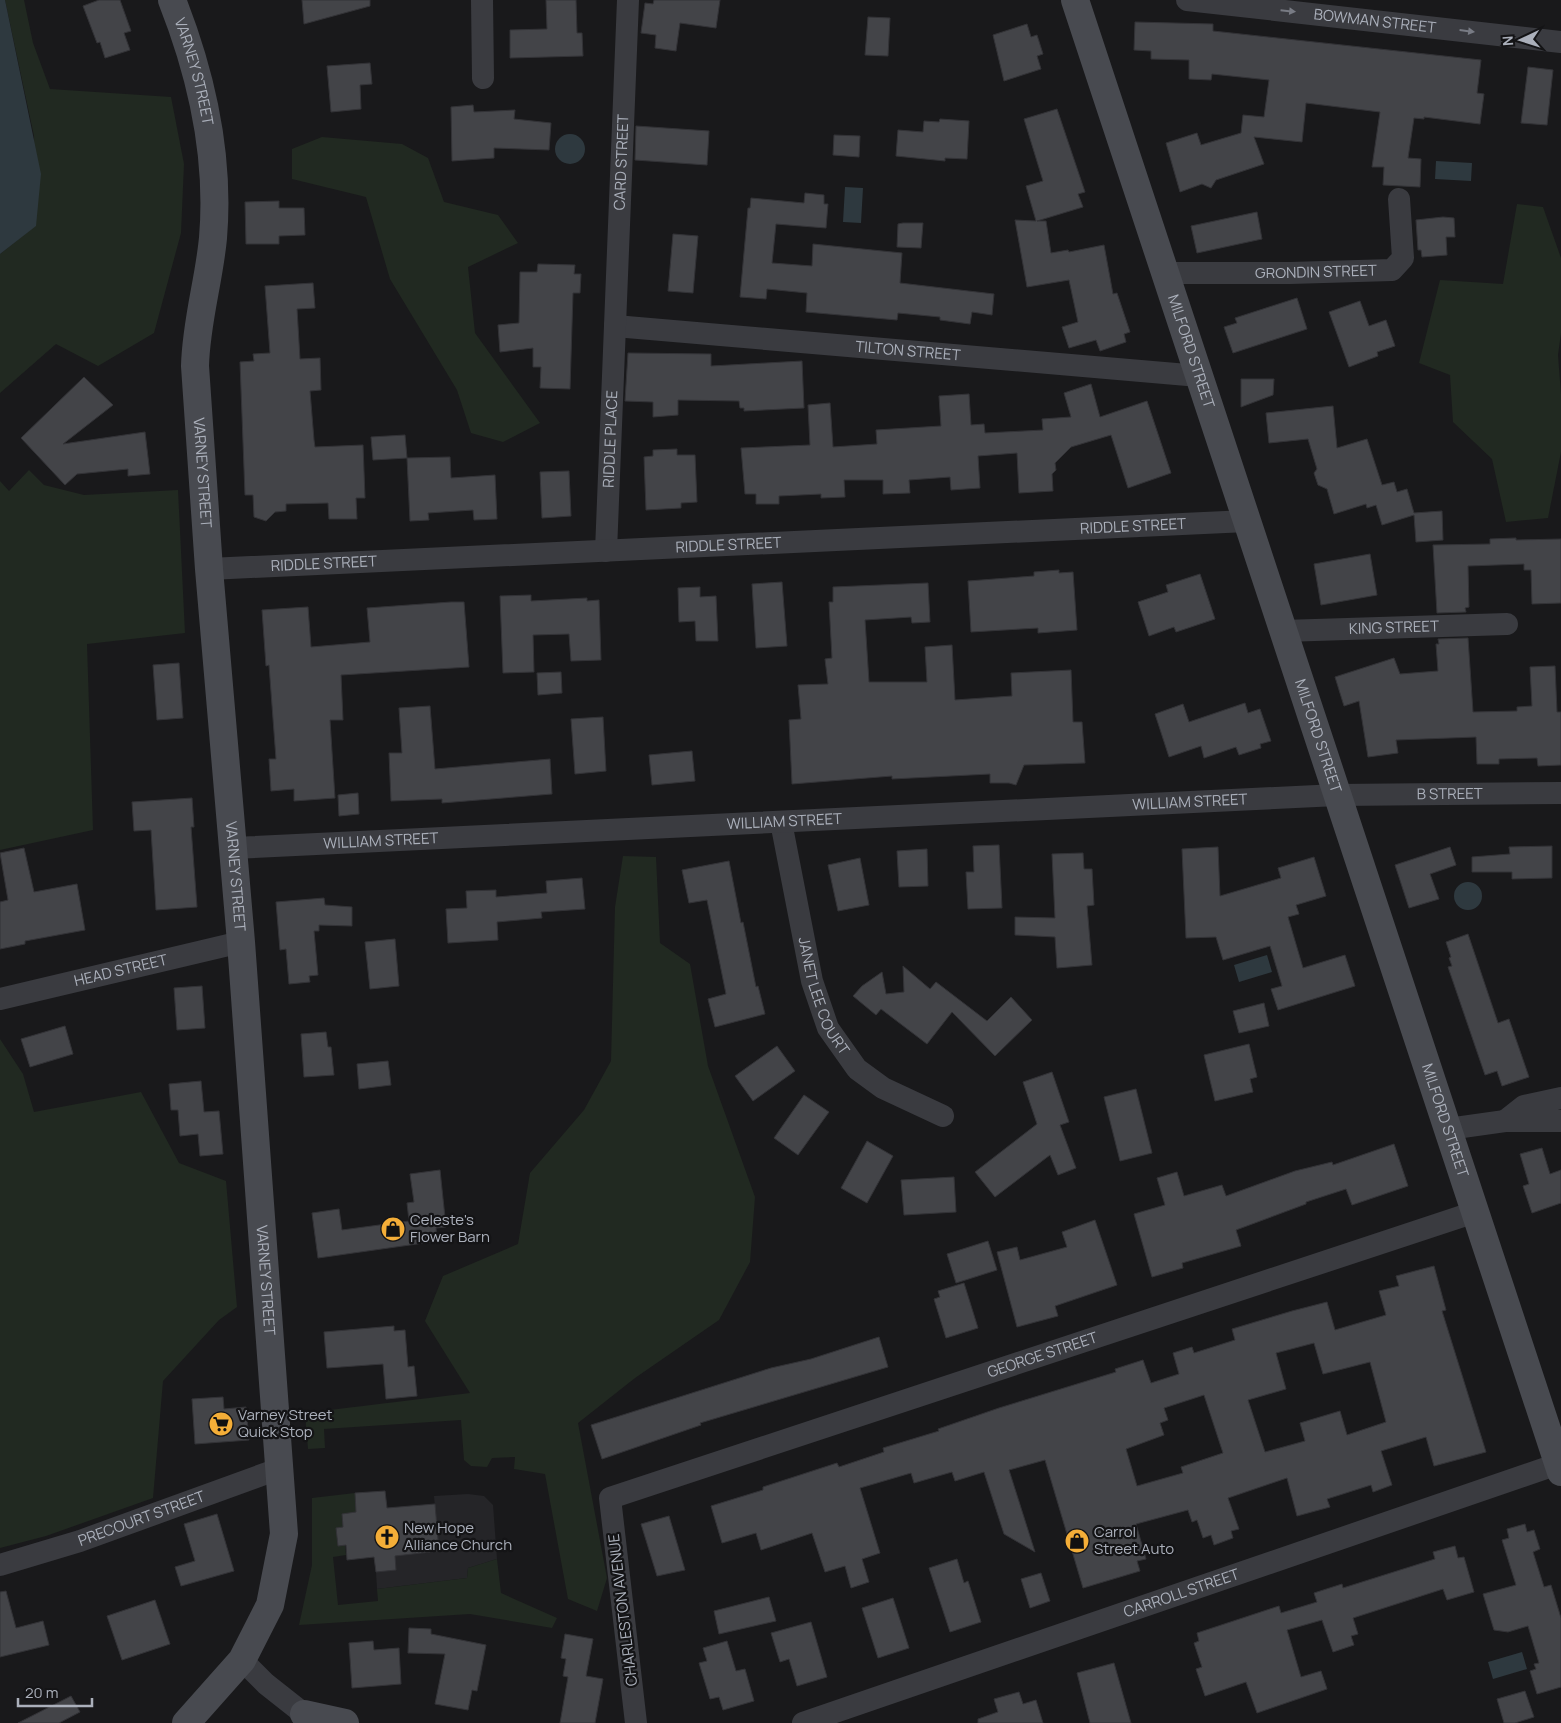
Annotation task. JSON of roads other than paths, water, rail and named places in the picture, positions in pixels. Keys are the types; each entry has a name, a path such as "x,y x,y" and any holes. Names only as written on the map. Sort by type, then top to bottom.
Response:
{"main road":[{"name":"VARNEY STREET","path":"172,0 198,75 208,117 212,161 213,239 196,336 195,366 209,569 241,942 281,1468 284,1534 270,1605 242,1660 186,1723"},
{"name":"MILFORD STREET","path":"1075,0 1560,1468"},
{"path":"304,1719 345,1723"}],"street":[{"path":"482,0 483,78"},
{"name":"CARD STREET","path":"615,326 628,0"},
{"name":"BOWMAN STREET","path":"1187,0 1561,42"},
{"name":"GRONDIN STREET","path":"1165,273 1290,273 1392,270 1403,258 1399,199"},
{"name":"TILTON STREET","path":"615,326 1199,376"},
{"name":"RIDDLE PLACE","path":"606,551 615,326"},
{"name":"RIDDLE STREET","path":"209,569 1247,521"},
{"name":"KING STREET","path":"1283,631 1506,624"},
{"name":"B STREET","path":"1337,795 1561,794"},
{"name":"WILLIAM STREET","path":"233,848 1337,795"},
{"name":"JANET LEE COURT","path":"781,822 812,981 828,1028 857,1069 883,1088 942,1116"},
{"name":"HEAD STREET","path":"0,998 241,942"},
{"path":"1505,1121 1524,1106 1561,1098"},
{"path":"1448,1129 1505,1121 1561,1121"},
{"name":"GEORGE STREET","path":"610,1498 1475,1212"},
{"name":"PRECOURT STREET","path":"0,1565 80,1540 281,1468"},
{"name":"CARROLL STREET","path":"803,1723 1560,1468"},
{"name":"CHARLESTON AVENUE","path":"610,1498 636,1723"},
{"path":"242,1660 304,1719"}],"place":[{"name":"Celeste's Flower Barn","path":"393,1229"},
{"name":"Varney Street Quick Stop","path":"221,1424"},
{"name":"New Hope Alliance Church","path":"387,1537"},
{"name":"Carrol Street Auto","path":"1077,1541"}]}
